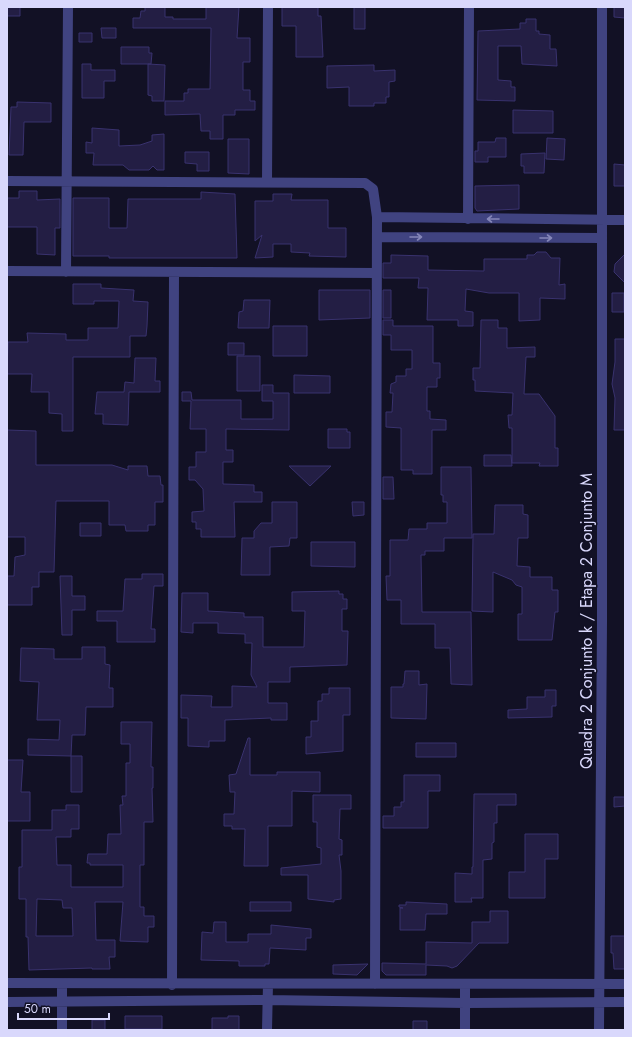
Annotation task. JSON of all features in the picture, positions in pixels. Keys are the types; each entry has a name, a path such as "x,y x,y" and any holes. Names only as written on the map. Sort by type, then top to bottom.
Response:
{"street":[{"path":"66,272 68,180 68,7"},
{"path":"268,7 268,182"},
{"path":"468,7 468,219"},
{"name":"Quadra 2 Conjunto k / Etapa 2 Conjunto M","path":"599,1030 602,622 602,7"},
{"path":"7,181 68,180 365,183 373,189 377,218 375,984"},
{"path":"377,218 625,220"},
{"path":"377,237 602,238"},
{"path":"7,272 376,273"},
{"path":"172,985 174,273"},
{"path":"7,983 172,985 625,984"},
{"path":"62,984 62,1030"},
{"path":"267,1030 268,984"},
{"path":"465,984 465,1030"},
{"path":"7,1002 267,1000 465,1003 625,1002"}],"building":[{"path":"7,7 20,7 20,16 7,16"},
{"path":"145,7 165,7 165,17 173,17 173,19 206,19 206,7 239,7 237,38 250,38 250,62 243,62 243,90 250,90 250,101 255,101 255,110 235,110 235,115 223,115 223,139 210,139 210,131 201,131 200,114 165,115 165,101 184,101 184,93 188,93 188,89 210,89 211,28 133,28 133,18 140,18 141,11 145,11"},
{"path":"282,7 318,7 318,16 321,16 323,57 296,57 296,26 282,26"},
{"path":"354,7 365,7 365,29 354,29"},
{"path":"614,7 625,7 625,18 614,17"},
{"path":"526,19 536,19 536,31 539,31 539,34 550,35 550,49 556,49 557,66 522,64 521,46 498,46 498,80 511,81 511,87 515,87 515,101 477,100 478,31 520,29 520,23 526,23"},
{"path":"101,28 116,28 116,38 102,38"},
{"path":"79,33 92,33 92,42 79,42"},
{"path":"121,47 149,47 149,53 152,53 151,64 121,64"},
{"path":"82,64 91,64 91,70 115,70 115,81 104,81 104,98 82,98"},
{"path":"148,64 165,65 164,101 152,101 152,96 148,95"},
{"path":"374,65 374,71 395,70 395,81 389,82 389,97 386,97 386,103 374,103 374,106 349,106 349,87 327,88 327,66"},
{"path":"17,102 51,103 51,122 24,122 23,155 9,155 11,107 17,107"},
{"path":"513,110 553,111 553,133 513,133"},
{"path":"92,128 119,130 119,146 140,145 152,141 152,135 164,134 164,170 157,170 153,166 149,170 129,170 123,165 93,165 94,153 86,153 86,142 92,143"},
{"path":"496,138 506,138 506,157 488,157 488,162 475,162 475,151 478,151 478,142 495,142"},
{"path":"547,138 565,139 564,160 546,159"},
{"path":"228,139 249,139 249,174 228,173"},
{"path":"185,152 209,152 209,171 197,171 197,164 185,163"},
{"path":"545,153 544,173 524,173 524,166 521,166 521,154"},
{"path":"614,164 625,165 625,186 614,186"},
{"path":"519,185 519,209 477,211 475,208 475,186"},
{"path":"19,191 37,191 37,200 60,199 60,228 55,228 55,255 37,254 37,227 7,227 7,198 19,198"},
{"path":"201,192 235,194 237,258 109,258 109,256 73,256 73,198 109,198 109,228 127,228 128,199 201,199"},
{"path":"273,194 292,194 291,200 328,200 328,228 346,228 346,257 309,256 310,253 291,252 291,244 273,244 273,257 255,258 262,235 255,241 255,201 273,201"},
{"path":"537,252 546,252 551,258 560,258 559,285 565,284 565,299 540,298 540,320 519,321 519,293 489,293 466,289 465,311 473,312 473,326 458,326 458,320 427,320 428,288 418,288 419,278 383,278 383,263 391,263 391,255 428,256 428,270 484,271 484,259 527,259 527,255 534,255"},
{"path":"625,254 625,283 614,272 615,264"},
{"path":"73,284 101,284 101,288 134,290 133,301 148,302 147,326 146,336 130,336 130,357 73,357 73,431 62,431 62,414 49,413 49,392 31,392 32,374 7,374 8,342 28,342 27,333 66,334 66,340 88,340 88,328 118,328 119,301 94,301 94,304 73,304"},
{"path":"319,290 370,290 370,318 319,320"},
{"path":"383,290 391,290 391,318 383,318"},
{"path":"612,293 624,293 624,312 612,312"},
{"path":"244,300 270,300 269,328 238,328 239,312 243,311"},
{"path":"383,320 393,320 393,326 433,326 433,363 440,363 440,378 437,378 437,387 427,387 427,411 430,411 430,419 446,420 446,430 432,430 432,474 413,474 413,470 401,470 401,428 386,427 386,412 392,412 393,393 390,393 391,384 396,382 396,376 406,376 406,369 412,369 412,350 391,350 391,335 383,335"},
{"path":"481,320 498,320 498,328 507,328 507,348 535,347 535,357 526,357 524,394 539,394 555,416 555,448 558,448 558,466 539,466 540,463 512,463 512,428 509,428 508,415 512,415 513,393 475,391 473,368 480,368"},
{"path":"273,326 307,326 307,356 273,356"},
{"path":"615,339 625,339 625,430 614,430 615,398 612,384 615,362"},
{"path":"228,343 244,343 244,355 228,355"},
{"path":"237,356 260,356 260,391 237,391"},
{"path":"135,358 156,358 155,381 160,381 160,392 129,392 128,425 103,424 103,414 95,414 97,392 124,392 125,382 134,383"},
{"path":"294,375 330,376 330,393 294,393"},
{"path":"262,385 273,385 273,393 289,393 289,430 226,429 226,450 233,450 233,462 223,462 223,484 254,485 254,492 262,492 262,502 234,502 235,537 201,537 201,529 196,529 196,522 192,522 192,512 204,511 203,489 195,480 189,480 189,467 196,467 196,452 206,452 206,429 190,429 191,401 182,401 182,392 191,392 192,400 241,400 241,419 273,419 273,401 262,401"},
{"path":"328,429 347,429 347,432 350,432 350,448 328,448"},
{"path":"7,430 36,431 36,465 112,465 128,470 128,466 147,466 148,476 160,476 161,485 163,485 163,502 155,502 155,525 148,525 148,531 126,531 125,525 109,525 109,501 56,501 54,572 39,572 39,587 32,587 32,605 7,605 7,576 14,576 15,557 25,555 25,537 7,537"},
{"path":"484,455 511,455 512,466 484,466"},
{"path":"289,466 331,466 310,486"},
{"path":"441,467 471,467 472,538 444,538 444,551 425,551 425,555 421,555 422,612 471,612 472,685 451,684 450,648 435,648 435,624 401,624 401,600 387,600 386,576 390,576 390,540 408,540 409,529 427,529 427,523 447,523 447,502 443,502 443,495 441,495"},
{"path":"383,477 393,477 394,499 383,499"},
{"path":"272,502 297,502 297,538 290,538 289,546 270,547 270,575 241,575 242,538 254,538 254,531 261,523 272,523"},
{"path":"352,502 364,502 364,515 353,516"},
{"path":"495,505 523,505 523,514 528,515 528,538 518,538 517,566 530,567 530,577 552,577 552,590 558,590 558,612 555,612 552,640 518,640 518,614 522,614 522,587 516,585 512,580 493,572 493,612 472,611 473,534 494,534"},
{"path":"80,523 101,523 101,536 80,536"},
{"path":"311,542 355,542 355,567 311,566"},
{"path":"142,574 163,574 163,586 154,586 151,629 155,629 155,642 117,642 117,621 97,621 97,611 123,611 125,579 142,579"},
{"path":"60,576 72,576 72,596 85,596 85,610 72,610 72,635 62,635"},
{"path":"339,591 339,594 343,594 343,599 347,599 347,609 342,609 342,631 348,631 347,665 290,667 290,682 268,682 268,703 287,703 287,720 271,720 271,718 225,720 225,741 209,741 209,747 188,746 188,718 181,718 181,695 212,696 211,707 232,707 232,686 257,687 251,675 252,643 245,643 245,634 218,633 218,623 193,623 193,633 181,632 182,593 208,593 208,611 244,613 244,617 263,617 263,647 304,647 305,611 292,611 292,592"},
{"path":"82,647 105,647 105,664 110,665 109,688 113,688 113,707 86,707 85,735 72,735 71,756 28,755 28,739 59,740 60,720 37,720 39,682 20,681 21,648 54,649 54,659 82,659"},
{"path":"405,671 419,671 419,685 427,684 426,719 391,718 391,687 403,687"},
{"path":"329,688 350,688 350,715 343,715 343,751 306,754 306,737 311,737 311,721 318,721 318,701 322,701 322,694 329,694"},
{"path":"545,690 556,690 556,706 552,706 552,717 508,718 508,710 527,709 527,697 545,697"},
{"path":"121,722 152,722 151,767 153,767 153,822 144,822 144,865 140,865 140,907 144,907 144,916 154,916 154,927 148,927 148,942 120,941 123,902 95,902 96,940 115,940 115,957 109,957 110,969 92,968 29,970 28,937 26,937 26,899 19,899 19,867 22,867 22,830 52,830 52,810 66,810 66,805 79,805 79,829 71,829 71,837 56,837 57,865 71,865 71,887 123,887 123,865 90,865 90,863 87,863 88,854 107,854 108,834 121,834 120,805 123,805 122,796 126,796 126,763 130,763 130,744 121,744","holes":["37,899 62,900 63,908 72,908 73,936 36,936"]},
{"path":"248,738 250,738 250,775 277,775 277,772 320,772 320,792 292,791 292,826 268,826 268,866 244,866 245,829 232,829 232,826 224,826 224,814 234,814 235,792 230,792 229,775 236,774"},
{"path":"416,743 456,743 456,757 416,757"},
{"path":"71,756 82,756 82,792 71,792"},
{"path":"7,760 23,760 21,792 30,792 30,821 7,821"},
{"path":"404,775 440,775 440,791 428,791 428,828 383,828 383,816 394,816 394,807 401,807 401,802 404,802"},
{"path":"474,794 516,794 516,805 497,805 497,823 494,823 492,859 483,860 483,898 471,898 472,902 455,902 455,873 472,874"},
{"path":"313,795 351,795 351,809 340,809 339,839 342,840 342,855 339,855 341,871 341,899 334,900 334,902 308,899 308,875 281,875 281,868 321,864 321,848 317,847 317,822 313,822"},
{"path":"614,797 625,797 625,806 614,807"},
{"path":"525,834 558,834 558,859 545,859 545,898 509,898 509,872 525,872"},
{"path":"250,902 291,902 291,911 250,911"},
{"path":"406,902 447,904 447,914 426,914 425,930 400,930 400,908 403,908 399,907 399,905 406,905"},
{"path":"490,911 508,911 508,943 479,943 457,966 452,968 447,966 426,965 426,975 386,975 382,971 382,963 426,964 426,942 472,943 472,922 490,922"},
{"path":"214,922 226,922 226,942 248,942 248,934 271,934 271,925 311,929 311,938 306,938 306,950 270,948 269,964 265,964 265,966 239,966 239,961 201,960 202,932 213,933"},
{"path":"611,936 625,936 625,969 614,969 613,953 611,953"},
{"path":"368,964 357,975 333,974 333,965"},
{"path":"125,1016 162,1016 162,1029 125,1029"},
{"path":"228,1016 239,1016 239,1030 212,1030 212,1018 228,1018"},
{"path":"92,1020 105,1020 105,1030 92,1030"},
{"path":"413,1021 427,1021 427,1030 413,1030"}]}
